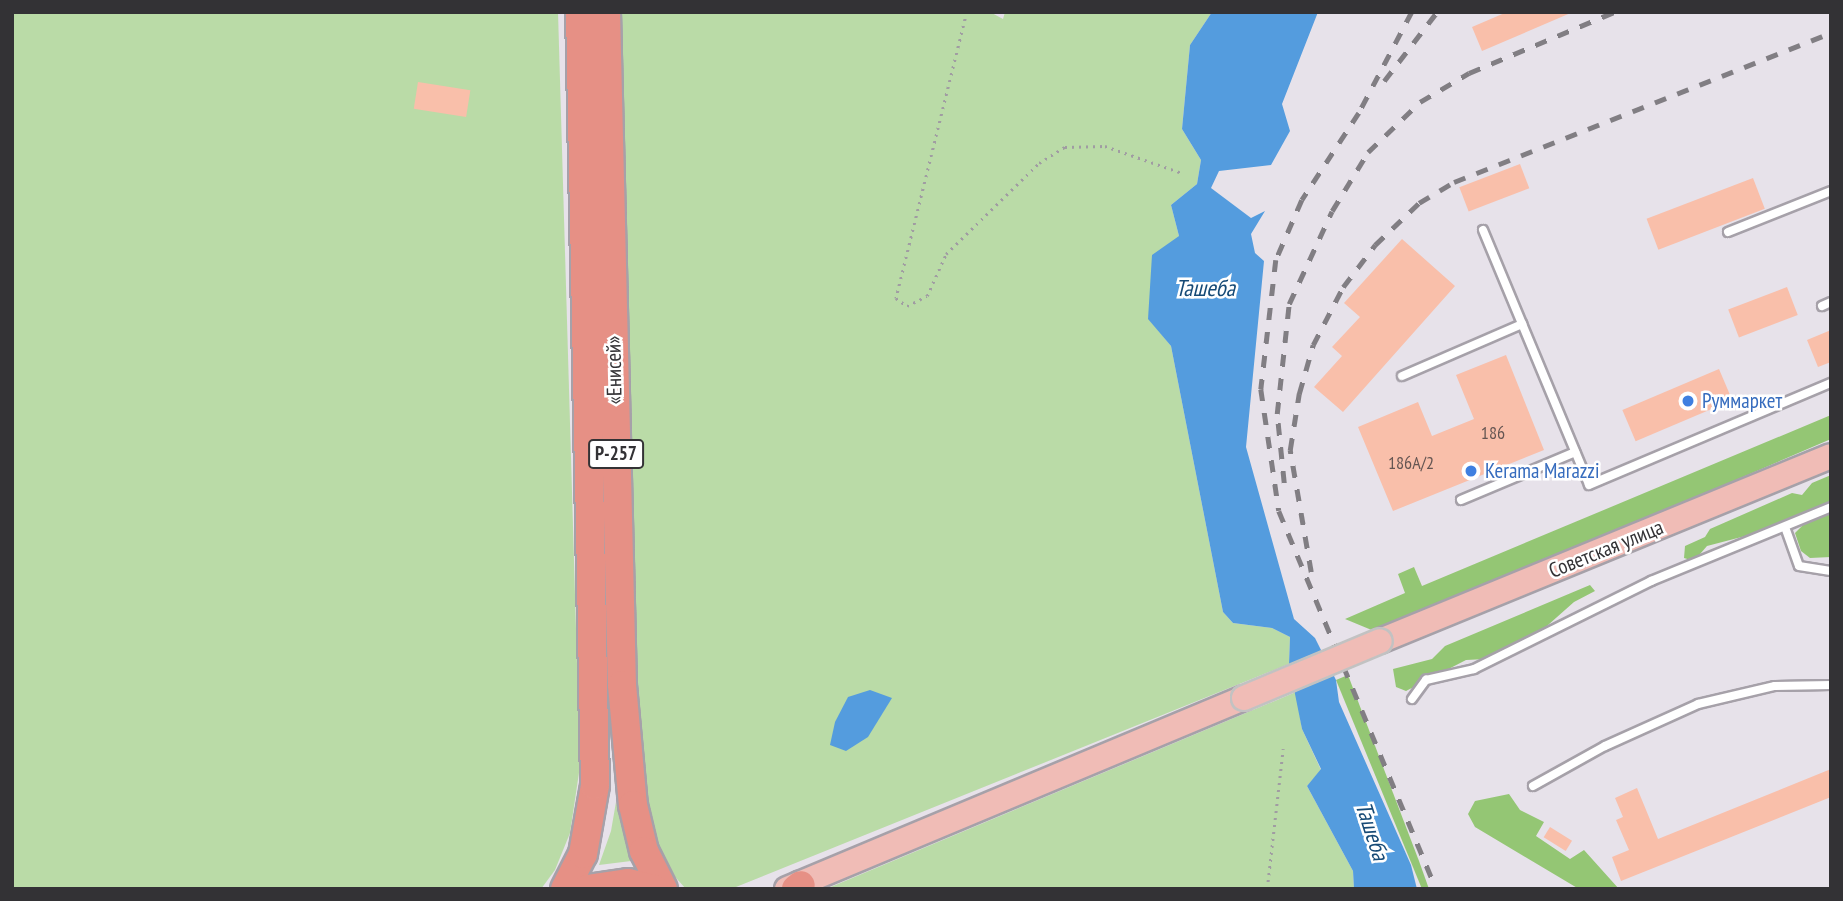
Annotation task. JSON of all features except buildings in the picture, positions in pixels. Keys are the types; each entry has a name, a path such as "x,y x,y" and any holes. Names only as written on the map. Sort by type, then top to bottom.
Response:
{"highway":[{"name":"«Енисей»","path":"565,889 583,854 595,785 579,12"},
{"name":"«Енисей»","path":"606,12 622,685 633,805 644,851 663,889"},
{"path":"587,889 628,883 654,889"}],"main road":[{"name":"Советская улица","path":"795,888 1380,641 1831,456"}],"lane":[{"path":"1728,232 1831,191"},
{"path":"1483,230 1589,485 1831,383"},
{"path":"1402,376 1522,324"},
{"path":"1461,500 1575,452"},
{"path":"1412,699 1426,680 1474,669 1651,581 1831,508"},
{"path":"1785,527 1799,566 1831,571"},
{"path":"1533,786 1605,746 1698,704 1775,686 1831,685"}],"path":[{"path":"967,12 896,298 907,306 927,296 946,254 1039,163 1065,147 1105,146 1182,173"},
{"path":"1267,889 1283,750"}],"green space":[{"path":"12,12 558,12 580,766 570,833 555,870 541,889 12,889"},
{"path":"618,12 990,12 1003,19 1005,12 1212,12 1190,45 1182,129 1201,160 1197,184 1171,205 1179,236 1148,318 1171,346 1223,612 1233,623 1272,628 1290,637 1289,664 731,889 686,889 668,869 650,822 635,685"},
{"path":"1831,415 1831,439 1673,507 1374,631 1345,619 1405,593 1398,574 1414,567 1422,586"},
{"path":"1831,475 1831,501 1753,534 1707,546 1694,561 1684,558 1685,546 1705,537 1710,529 1792,493 1802,495 1812,483"},
{"path":"1831,512 1831,557 1810,558 1801,551 1795,533 1805,523"},
{"path":"1590,585 1595,591 1574,602 1539,633 1486,659 1466,660 1406,691 1396,687 1393,669 1432,659 1445,646"},
{"path":"1348,675 1429,889 1422,889 1336,680"},
{"path":"1296,692 1302,729 1321,770 1307,786 1353,871 1354,889 826,889"},
{"path":"1509,794 1520,810 1544,822 1536,836 1570,859 1584,850 1619,889 1579,889 1475,827 1468,814 1475,801"},
{"path":"616,802 631,861 599,865 611,831"}],"water":[{"name":"Ташеба","path":"1212,12 1318,12 1282,104 1290,131 1271,165 1219,171 1211,188 1251,218 1265,211 1251,234 1255,253 1264,261 1246,447 1294,619 1315,638 1336,680 1339,702 1411,865 1417,889 1354,889 1353,871 1307,786 1321,769 1302,729 1289,664 1290,637 1272,628 1233,623 1223,612 1171,346 1148,319 1152,255 1179,236 1171,205 1197,184 1201,160 1182,129 1190,45"},
{"path":"870,690 892,698 868,737 846,751 830,745 835,722 848,697"}],"railway":[{"path":"1412,12 1359,113 1302,200 1276,260 1261,389 1279,511 1436,889"},
{"path":"1384,81 1437,12"},
{"path":"1284,483 1277,414 1289,304 1332,211 1368,152 1420,102 1469,73 1614,12"},
{"path":"1311,572 1290,450 1299,394 1313,345 1343,287 1375,245 1419,203 1454,182 1831,33"}],"place":[{"name":"Руммаркет","path":"1688,401"},
{"name":"Kerama Marazzi","path":"1471,471"}]}
